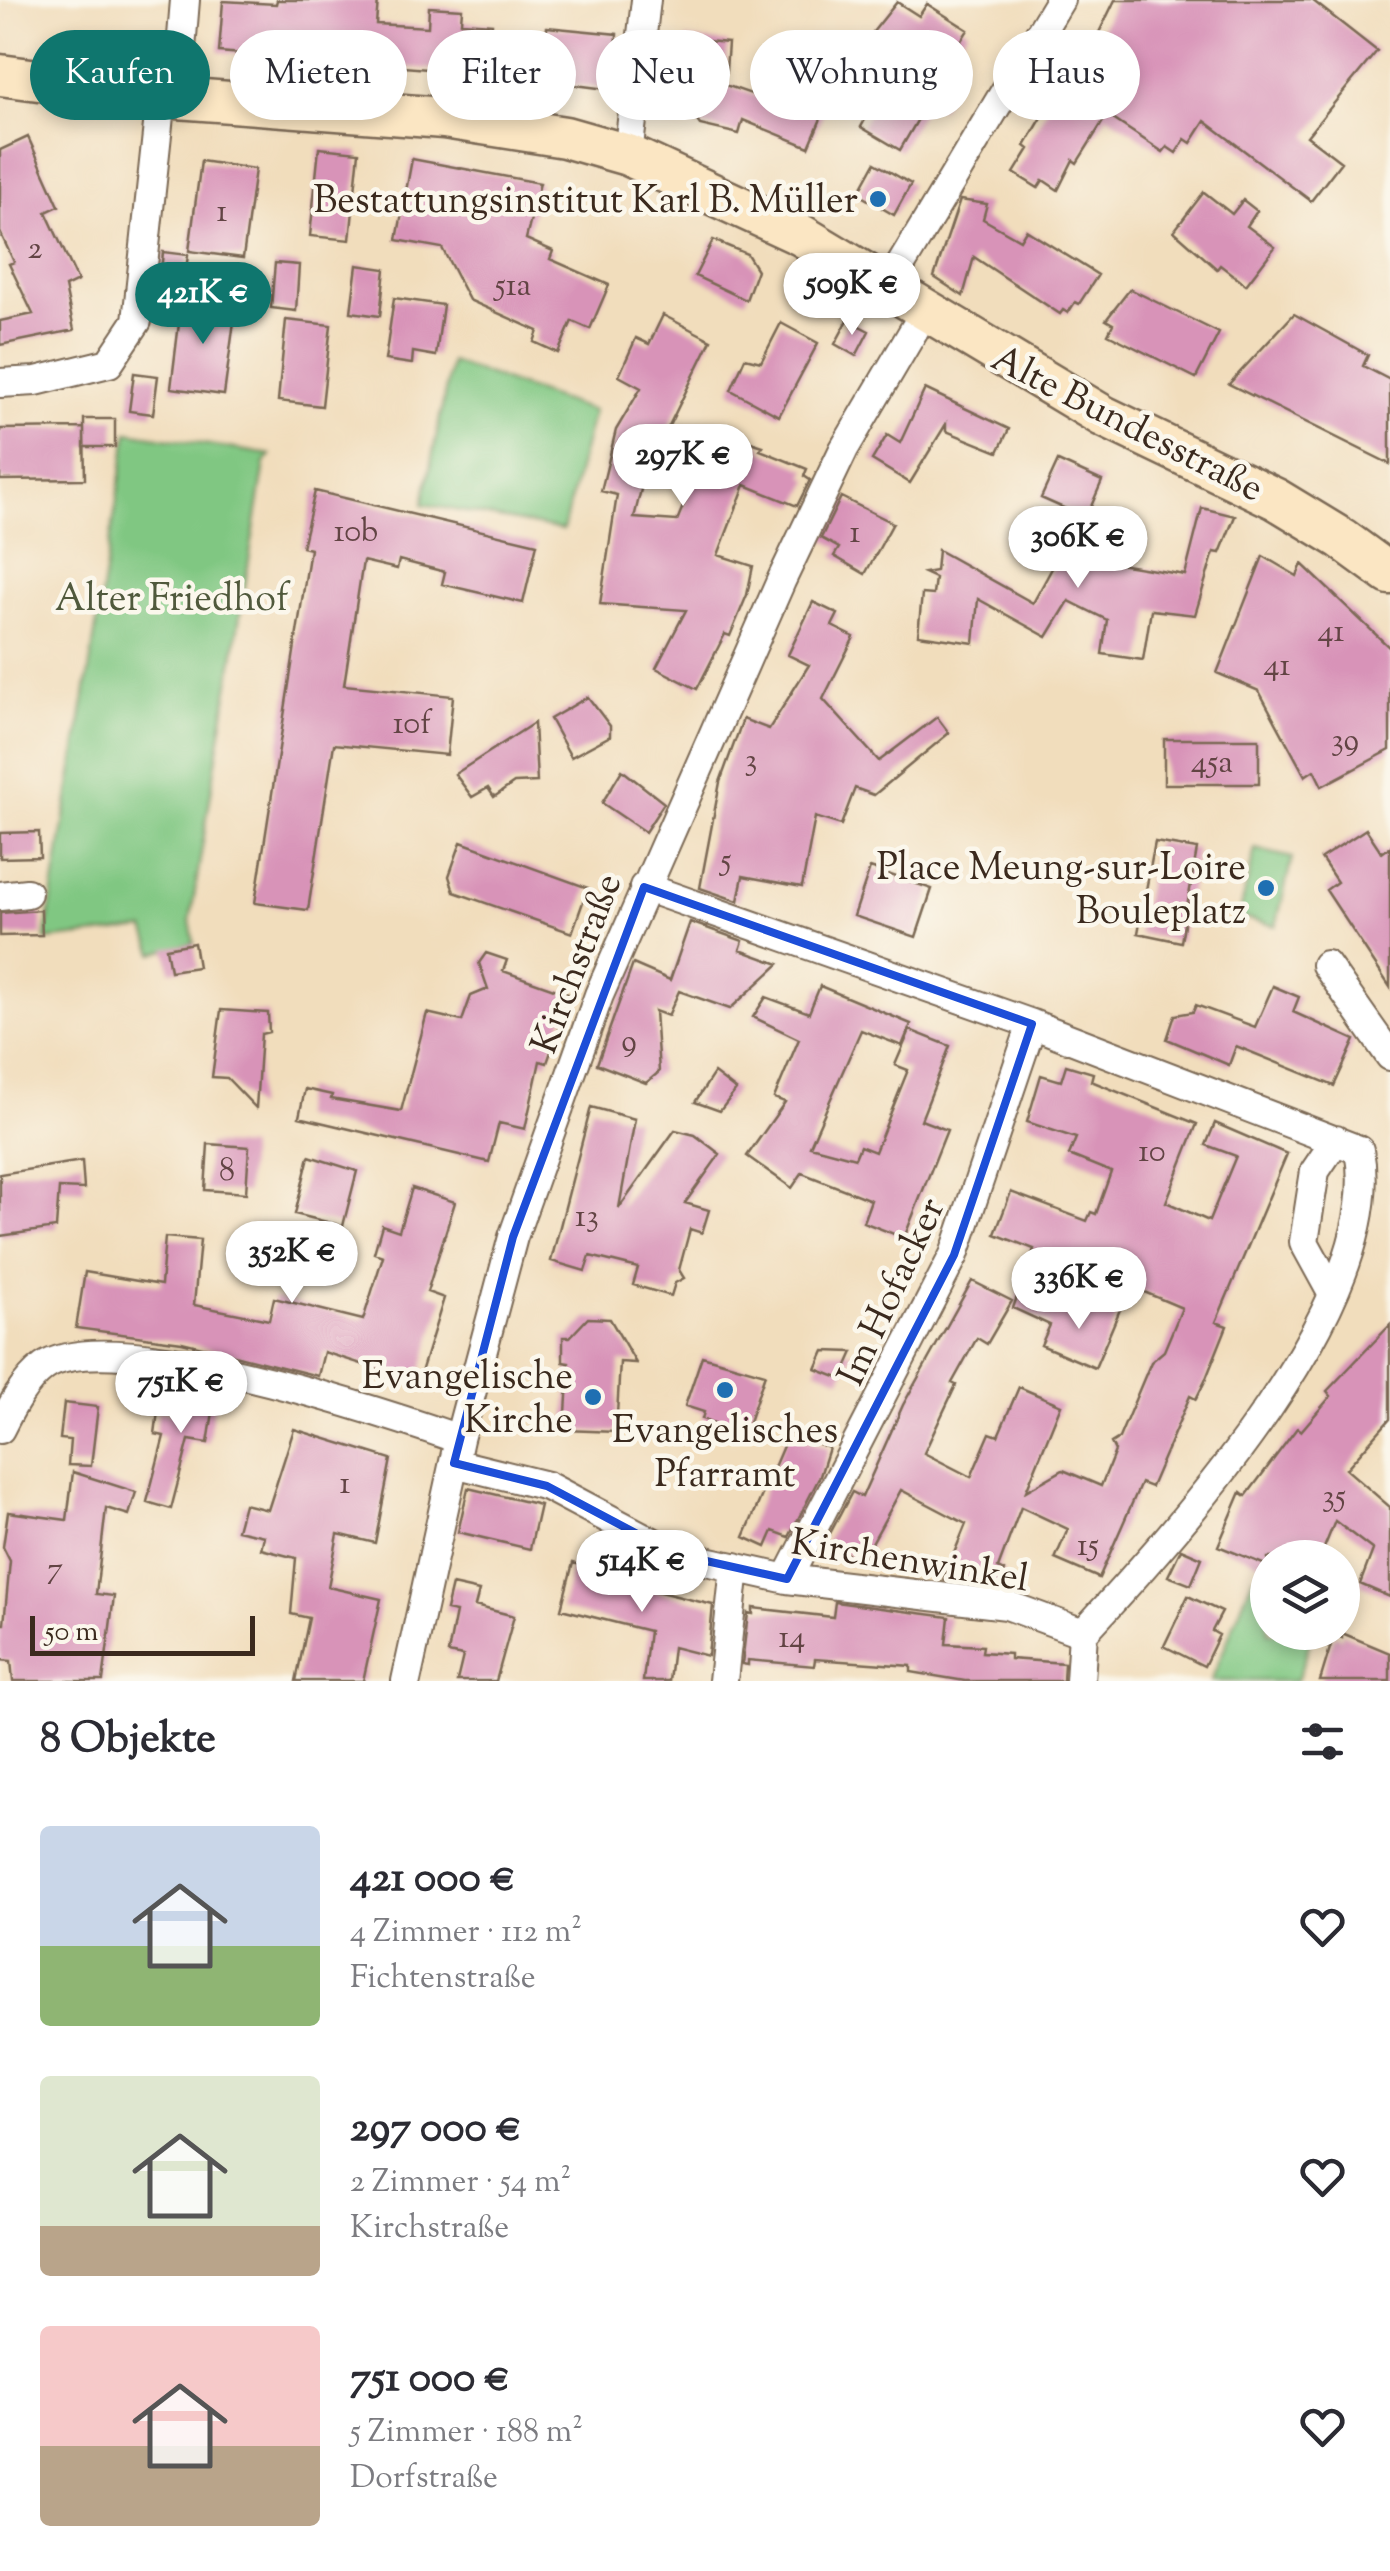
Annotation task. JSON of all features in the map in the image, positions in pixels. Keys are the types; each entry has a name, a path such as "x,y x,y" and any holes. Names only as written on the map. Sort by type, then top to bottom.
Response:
{"street":[{"path":"180,30 185,0"},
{"path":"628,155 646,0"},
{"path":"887,288 1060,0"},
{"name":"Alte Bundesstraße","path":"0,75 30,79"},
{"name":"Alte Bundesstraße","path":"210,101 444,118 565,137 628,155 801,235 924,313 1102,416 1276,500 1390,574"},
{"path":"0,382 36,380 109,363 137,321 166,120"},
{"name":"Kirchstraße","path":"406,1681 457,1451 513,1238 599,996 722,708 844,449 924,313"},
{"path":"644,887 1032,1024 1359,1150 1365,1178 1353,1242 1307,1351 1168,1540 1082,1633 1080,1681"},
{"path":"1326,965 1390,1056"},
{"name":"Im Hofacker","path":"788,1579 954,1254 1032,1024"},
{"path":"1327,1304 1304,1242 1315,1170 1336,1140"},
{"name":"Kirchenwinkel","path":"0,1429 14,1400 46,1366 87,1353 217,1370 347,1400 457,1451 547,1486 674,1554 788,1579 1007,1605 1082,1633"},
{"name":"Kirchenwinkel","path":"723,1681 736,1567"}],"highlighted area":[{"path":"644,887 1032,1024 954,1255 787,1579 675,1554 547,1486 454,1463 513,1237"}],"green space":[{"path":"451,362 593,411 563,530 423,504"},
{"name":"Alter Friedhof","path":"128,432 271,455 265,463 190,921 194,943 154,953 145,929 45,940"},
{"name":"Place Meung-sur-Loire Bouleplatz","path":"1255,849 1292,858 1276,926 1239,917"},
{"path":"1250,1584 1250,1650 1307,1650 1297,1681 1211,1681"}],"building":[{"path":"277,0 378,0 376,24 428,27 429,7 462,9 461,22 492,24 492,30 427,30 427,69 407,67 407,30 230,30 230,53 219,52 223,1 276,4"},
{"path":"1115,0 1312,0 1377,51 1307,136 1341,162 1311,201 1205,121 1191,143 1185,139 1176,153 1167,147 1163,152 1115,120 1140,120 1140,30 1100,30"},
{"path":"897,2 919,16 927,4 968,30 875,30"},
{"path":"547,27 596,32 596,88 576,85 576,30 547,30"},
{"path":"730,87 750,94 750,120 820,120 809,147 743,120 739,134 700,125 696,120 730,120"},
{"path":"865,120 918,120 900,150 861,127"},
{"path":"1040,120 1104,120 1077,163 1073,160 1058,190 1043,180 1038,188 1014,173 1029,149 1025,146"},
{"path":"28,137 59,206 46,212 78,281 65,287 74,330 0,345 0,321 33,314 9,264 14,262 0,232 0,150"},
{"path":"319,148 359,152 350,240 310,236"},
{"path":"412,159 540,183 526,239 553,251 550,259 609,285 590,329 572,321 558,353 534,342 538,331 469,300 442,248 397,240"},
{"path":"201,161 255,169 243,258 189,251"},
{"path":"875,163 911,184 894,215 858,194"},
{"path":"1204,192 1232,214 1243,200 1257,211 1247,226 1275,247 1246,285 1220,265 1217,269 1174,231"},
{"path":"960,200 987,204 983,219 1020,240 1026,230 1098,275 1079,304 1075,302 1068,313 1063,310 1060,314 974,257 963,296 934,277"},
{"path":"713,240 747,254 757,270 746,300 695,276"},
{"path":"163,252 188,255 183,293 159,291"},
{"path":"275,263 299,265 296,311 271,308"},
{"path":"357,265 385,269 380,316 351,312"},
{"path":"1130,289 1219,333 1196,378 1108,334 1113,324 1106,320"},
{"path":"394,298 443,305 436,356 413,352 412,364 385,360"},
{"path":"182,299 236,307 224,395 171,388"},
{"path":"1294,314 1368,355 1363,366 1390,380 1390,464 1229,384"},
{"path":"663,315 711,340 662,440 654,436 634,518 677,521 714,430 763,446 760,450 807,469 804,476 810,480 797,506 745,485 718,555 753,566 747,595 730,636 725,634 697,689 656,668 686,610 600,604 617,495 601,491 616,430 641,388 619,376 636,338 649,344"},
{"path":"286,320 331,325 322,406 278,401"},
{"path":"848,320 869,331 856,356 835,344"},
{"path":"781,323 818,343 779,416 731,390 745,358 761,362"},
{"path":"134,373 158,376 153,414 129,411"},
{"path":"925,389 1009,429 998,452 946,431 946,424 910,483 872,460 887,435 900,443"},
{"path":"84,419 115,419 115,447 84,447"},
{"path":"84,428 85,479 0,480 0,429"},
{"path":"1058,461 1102,481 1086,518 1041,498"},
{"path":"315,491 537,544 523,603 442,584 445,572 399,560 397,569 363,561 344,685 453,696 447,755 334,744 308,910 255,903 310,549 302,547"},
{"path":"841,497 893,523 865,574 834,556 839,548 821,538"},
{"path":"1202,508 1235,516 1220,553 1214,552 1195,615 1151,610 1143,660 1102,654 1107,620 1069,601 1047,637 978,599 974,643 918,635 922,594 933,595 935,578 924,573 936,571 938,550 1033,603 1074,528 1109,544 1101,561 1185,575"},
{"path":"1263,556 1297,576 1302,564 1390,648 1390,750 1322,786 1314,770 1305,776 1259,691 1217,673"},
{"path":"813,602 838,614 832,626 854,637 823,699 879,761 937,717 949,733 874,795 855,788 841,825 815,817 802,887 743,876 738,901 700,888 720,782 743,719 769,729 809,665 788,655"},
{"path":"588,697 610,726 610,736 571,757 550,719"},
{"path":"534,723 537,782 514,783 494,797 488,788 472,797 455,774"},
{"path":"1164,739 1259,739 1259,784 1164,784"},
{"path":"622,770 664,803 645,832 602,803"},
{"path":"1366,829 1382,853 1390,847 1390,987 1326,890 1337,882 1321,858"},
{"path":"39,832 40,857 0,858 0,833"},
{"path":"461,842 588,888 572,933 454,892 449,876"},
{"path":"1155,842 1197,849 1181,942 1138,933"},
{"path":"870,868 932,889 916,937 854,916"},
{"path":"41,910 42,935 0,936 0,913"},
{"path":"690,922 743,941 740,950 779,964 730,1009 679,991 668,1016 655,1011 659,1072 646,1083 597,1064 633,964 670,980"},
{"path":"194,943 198,967 170,971 166,948"},
{"path":"486,953 507,960 503,971 571,995 547,1063 540,1061 525,1129 499,1123 489,1162 299,1117 305,1089 332,1095 331,1099 401,1111 427,1013 462,1021 471,996 488,989 479,963"},
{"path":"820,986 911,1024 902,1046 861,1030 810,1146 855,1158 860,1146 875,1152 908,1070 895,1065 910,1030 950,1046 921,1120 947,1130 904,1238 863,1222 871,1200 802,1173 792,1188 747,1156 785,1102 774,1098 799,1039 753,1017 766,997 809,1013"},
{"path":"1273,986 1299,997 1293,1012 1355,1040 1334,1086 1236,1046 1229,1065 1167,1039 1175,1015 1193,1012 1196,1005 1255,1027"},
{"path":"221,1010 268,1013 269,1032 261,1034 256,1108 227,1078 212,1077"},
{"path":"1066,1065 1093,1073 1091,1081 1197,1124 1166,1202 1209,1221 1236,1156 1206,1145 1215,1123 1287,1154 1216,1322 1227,1326 1205,1381 1196,1399 1190,1396 1151,1487 1141,1483 1099,1578 1055,1559 1068,1529 1021,1507 998,1568 1004,1571 998,1586 943,1580 966,1524 901,1490 862,1561 825,1543 852,1492 862,1497 903,1405 972,1281 1012,1301 987,1344 977,1338 952,1383 956,1385 924,1453 971,1477 990,1433 998,1436 1019,1387 1061,1405 1026,1491 1063,1470 1101,1486 1115,1451 1111,1443 1119,1438 1151,1362 1164,1351 1182,1308 1130,1286 1095,1368 1041,1345 1050,1325 1013,1308 1034,1249 995,1234 1011,1192 1087,1221 1091,1212 1096,1214 1111,1172 1069,1155 1076,1138 1027,1122 1041,1075 1061,1081"},
{"path":"714,1073 736,1090 720,1111 695,1102"},
{"path":"591,1107 635,1119 619,1208 675,1130 695,1135 720,1154 685,1203 709,1210 702,1233 690,1229 679,1270 684,1278 675,1283 671,1296 633,1285 638,1268 590,1256 585,1271 551,1261"},
{"path":"208,1144 249,1147 246,1193 205,1190"},
{"path":"309,1156 357,1171 343,1226 295,1214"},
{"path":"82,1161 84,1189 59,1188 56,1228 0,1236 0,1174"},
{"path":"412,1188 455,1202 427,1292 444,1298 418,1382 324,1352 318,1376 182,1342 76,1328 85,1272 161,1285 165,1237 200,1240 194,1305 269,1320 274,1298 363,1320 383,1256 374,1253 382,1225 399,1231"},
{"name":"Evangelische Kirche","path":"588,1318 610,1319 636,1363 620,1362 616,1432 565,1430 569,1363 563,1362 563,1337 570,1337"},
{"path":"1390,1325 1390,1419 1346,1469 1390,1507 1390,1597 1360,1584 1373,1550 1335,1521 1327,1540 1250,1540 1250,1559 1218,1546 1241,1492 1246,1496 1297,1428 1301,1431 1331,1396 1327,1391"},
{"path":"824,1351 853,1352 841,1379 816,1369"},
{"name":"Evangelisches Pfarramt","path":"702,1356 765,1374 745,1434 702,1419 704,1412 685,1406"},
{"path":"176,1379 217,1387 208,1443 189,1440 171,1509 147,1502 164,1436 155,1434 158,1411 172,1413"},
{"path":"64,1403 98,1407 91,1466 68,1465 70,1440 60,1439"},
{"path":"294,1429 391,1459 375,1543 338,1534 328,1587 381,1599 363,1681 296,1681 309,1618 291,1614 296,1558 261,1549 264,1536 237,1530 244,1504 268,1510"},
{"path":"789,1432 829,1448 820,1476 789,1537 773,1531 766,1547 744,1537"},
{"path":"73,1472 136,1492 129,1515 106,1508 96,1594 114,1596 103,1681 13,1681 11,1661 0,1660 0,1624 4,1624 10,1561 3,1547 8,1512 67,1520"},
{"path":"468,1488 540,1505 530,1549 458,1532"},
{"path":"1181,1549 1202,1558 1191,1585 1168,1576"},
{"path":"573,1563 621,1575 619,1582 713,1605 708,1656 673,1647 669,1681 643,1681 649,1631 561,1609"},
{"path":"452,1585 479,1591 475,1606 514,1616 496,1681 457,1681 463,1656 448,1653 456,1612 446,1610"},
{"path":"1188,1596 1222,1612 1212,1631 1219,1635 1204,1666 1164,1646"},
{"path":"835,1602 949,1617 946,1644 983,1646 982,1652 1010,1654 1010,1659 1064,1663 1063,1681 965,1681 911,1672 911,1666 815,1659 814,1666 748,1660 748,1665 742,1664 748,1613 753,1614 753,1608 833,1617"},
{"path":"1360,1640 1390,1653 1390,1681 1320,1681 1329,1650 1360,1650"}],"place":[{"name":"Bestattungsinstitut Karl B. Müller","path":"878,199"},
{"name":"Place Meung-sur-Loire Bouleplatz","path":"1266,888"},
{"name":"Evangelisches Pfarramt","path":"725,1390"},
{"name":"Evangelische Kirche","path":"593,1397"}]}
